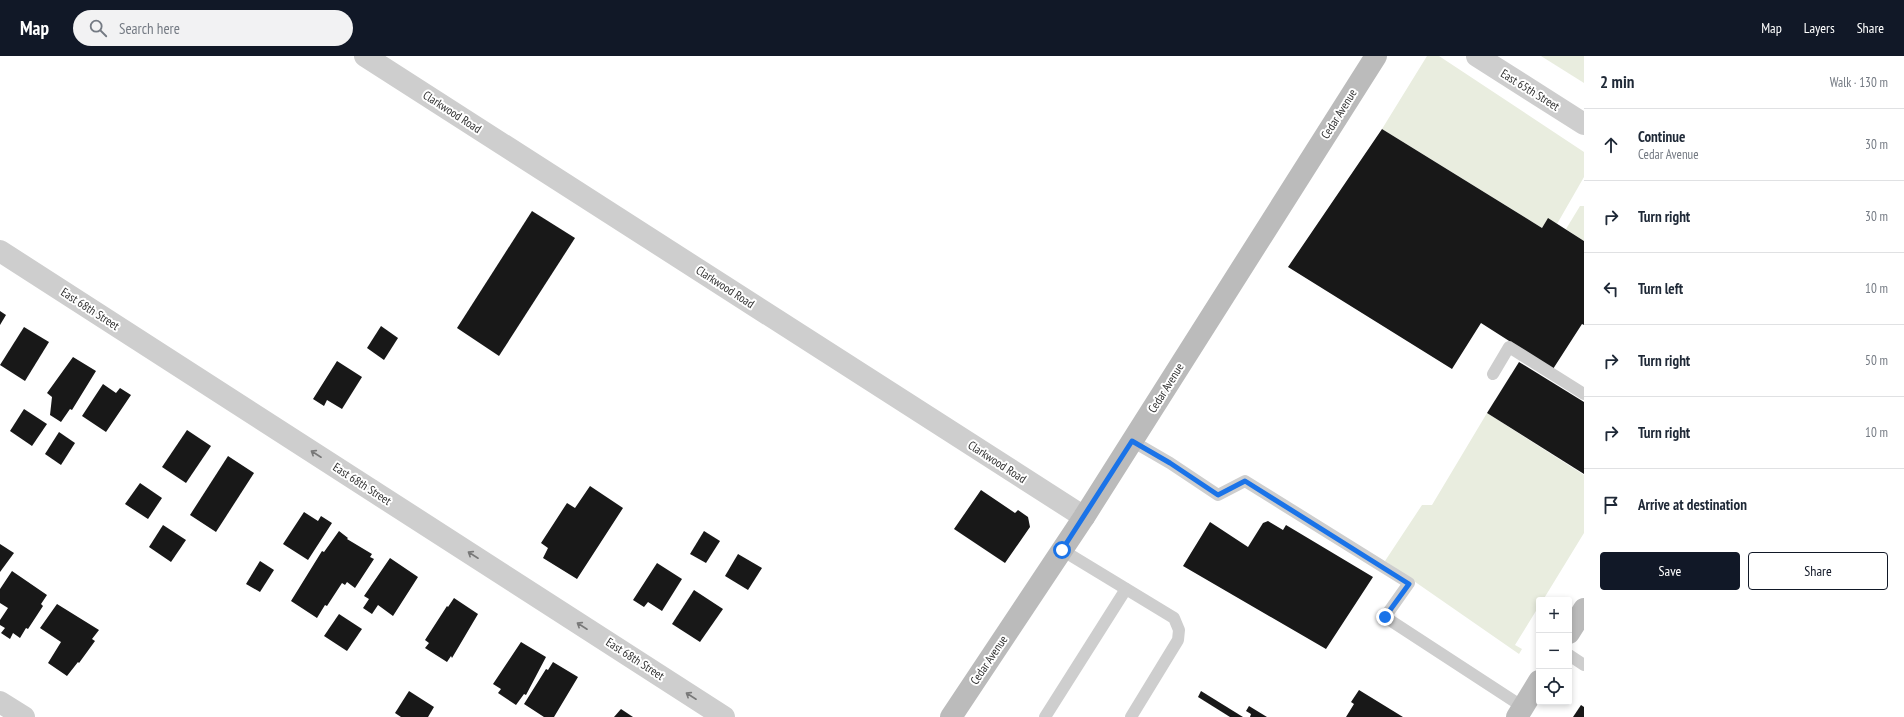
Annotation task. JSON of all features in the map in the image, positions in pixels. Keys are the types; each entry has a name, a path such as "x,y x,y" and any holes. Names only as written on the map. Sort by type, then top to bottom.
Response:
{"street":[{"name":"Clarkwood Road","path":"365,56 1084,517"},
{"name":"Cedar Avenue","path":"952,717 1084,517 1376,56"},
{"name":"East 65th Street","path":"1477,56 1584,124"},
{"name":"East 68th Street","path":"0,251 724,717"},
{"path":"1572,628 1584,609"},
{"path":"1520,712 1536,686"},
{"path":"0,702 24,717"}],"lane":[{"path":"1493,374 1509,347 1584,394"},
{"path":"1132,441 1170,463 1218,495 1245,481 1409,584 1385,617 1520,712"},
{"path":"1062,550 1174,618 1179,630 1178,640 1131,717"},
{"path":"1045,717 1126,589"},
{"path":"1572,657 1584,665"}],"shaded area":[{"path":"1427,56 1439,56 1584,152 1584,177 1557,224 1548,219 1542,228 1382,129"},
{"path":"1541,56 1584,56 1584,83"},
{"path":"1580,206 1584,206 1584,241 1566,229"},
{"path":"1487,413 1584,475 1584,533 1545,597 1536,597 1536,611 1515,645 1522,649 1519,654 1385,561 1422,505 1432,505"}],"building":[{"path":"1382,129 1542,228 1548,218 1584,241 1584,325 1582,324 1553,369 1481,323 1452,369 1288,267"},
{"path":"532,211 575,238 499,356 457,328"},
{"path":"0,311 6,315 0,325"},
{"path":"381,326 398,338 384,360 367,348"},
{"path":"24,327 49,342 25,381 0,365"},
{"path":"73,357 96,371 72,410 70,409 61,422 50,415 52,397 47,393"},
{"path":"337,361 362,377 342,409 327,400 324,406 313,399"},
{"path":"1519,362 1584,402 1584,474 1487,413"},
{"path":"103,384 116,393 120,388 131,395 106,432 82,416"},
{"path":"24,409 47,424 32,446 10,431"},
{"path":"187,430 211,446 186,483 162,467"},
{"path":"59,432 75,443 61,465 45,454"},
{"path":"228,456 254,473 216,532 190,515"},
{"path":"140,483 162,498 148,519 125,504"},
{"path":"590,486 623,508 577,579 543,558 548,548 541,543 567,503 575,508"},
{"path":"981,490 1015,513 1018,510 1028,517 1030,527 1005,563 954,529"},
{"path":"304,512 318,521 321,516 332,523 308,560 283,544"},
{"path":"1268,521 1283,530 1286,525 1373,577 1326,649 1183,566 1210,522 1248,547 1263,523"},
{"path":"163,525 186,540 171,562 149,547"},
{"path":"339,531 348,538 347,539 372,554 370,557 374,559 355,588 347,582 345,585 342,583 317,618 291,601 322,551 324,552"},
{"path":"704,531 720,541 706,563 690,554"},
{"path":"0,544 14,553 0,572"},
{"path":"738,554 762,568 748,590 725,576"},
{"path":"390,558 418,577 393,616 378,605 372,614 363,608 369,599 364,596"},
{"path":"260,561 274,570 260,592 246,584"},
{"path":"657,563 682,579 662,611 648,602 644,607 633,600"},
{"path":"12,571 47,595 41,604 43,606 28,629 26,628 20,638 13,633 10,639 1,633 5,628 0,625 0,620 8,608 0,603 0,589"},
{"path":"694,590 723,609 700,642 672,624"},
{"path":"454,598 478,614 452,658 451,656 447,662 425,648 429,643 425,640 447,606 448,607"},
{"path":"57,604 99,630 92,639 95,641 79,663 78,662 67,676 48,663 61,642 40,628"},
{"path":"339,614 362,629 347,651 324,636"},
{"path":"521,642 546,657 526,695 524,694 516,705 498,693 501,689 493,684"},
{"path":"553,662 578,677 554,717 544,717 524,704 546,669 548,670"},
{"path":"1359,690 1403,717 1346,717 1354,704 1351,702"},
{"path":"409,691 434,707 428,717 401,717 395,713"},
{"path":"1201,691 1243,717 1230,717 1198,697"},
{"path":"1581,705 1584,707 1584,717 1573,717"},
{"path":"1249,706 1267,717 1250,717 1251,714 1246,711"},
{"path":"621,709 633,717 614,717"}],"route":[{"path":"1062,550 1132,441 1170,463 1218,495 1245,481 1409,584 1385,617"}]}
